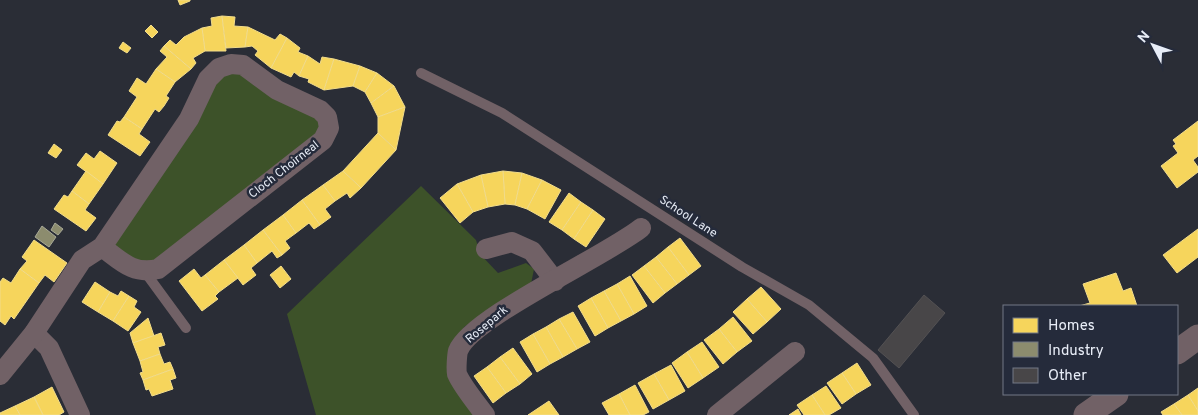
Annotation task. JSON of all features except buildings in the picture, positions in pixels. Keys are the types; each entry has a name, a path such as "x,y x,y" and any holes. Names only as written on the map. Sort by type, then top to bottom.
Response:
{"street":[{"name":"Cloch Choirneal","path":"0,375 34,332 82,260 102,247 190,119 208,79 219,68 232,64 243,65 277,90 320,110 326,117 329,128 323,140 158,268 145,272"},
{"name":"Rosepark","path":"485,415 457,373 458,350 473,333 511,304 624,242 641,228"},
{"path":"486,249 512,242 532,252 555,281"},
{"path":"102,247 132,268 145,272"},
{"path":"34,332 49,348 80,415"},
{"path":"1178,351 1198,337"},
{"path":"716,415 795,352"},
{"path":"1086,415 1115,395"}],"lane":[{"name":"School Lane","path":"421,73 502,113 742,266 809,305 873,358 914,415"},
{"path":"145,272 186,328"}],"green space":[{"path":"231,64 329,127 158,269 102,247 189,119"},
{"path":"421,186 476,240 480,254 498,273 526,263 534,269 531,284 464,327 458,350 477,415 316,415 287,314"}]}
